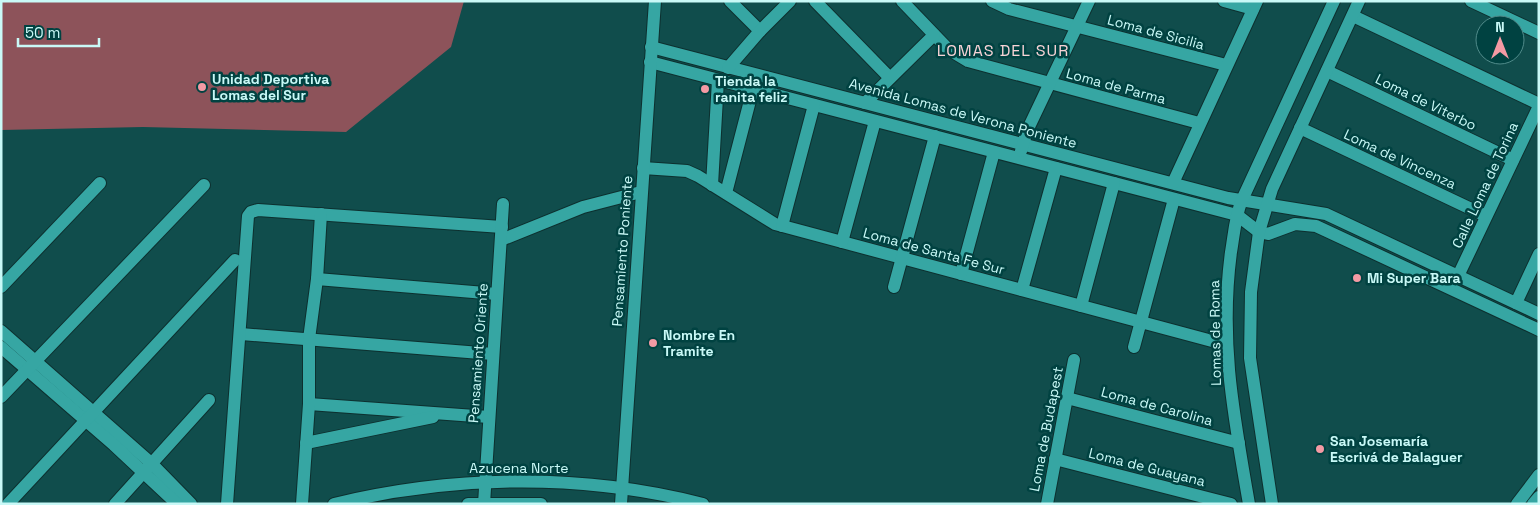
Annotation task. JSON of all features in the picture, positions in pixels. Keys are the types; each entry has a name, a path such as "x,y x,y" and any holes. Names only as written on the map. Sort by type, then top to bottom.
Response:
{"street":[{"name":"Pensamiento Poniente","path":"621,504 655,1"},
{"path":"730,1 760,31"},
{"path":"728,68 760,31 790,1"},
{"path":"815,1 890,78"},
{"name":"Loma de Parma","path":"902,1 948,49 968,61 1199,123"},
{"name":"Loma de Sicilia","path":"992,1 1009,9 1226,65"},
{"path":"1019,158 1023,144 1089,1"},
{"path":"1173,183 1255,5 1224,1"},
{"name":"Lomas de Roma","path":"1250,504 1230,388 1227,345 1229,270 1237,215 1242,200 1334,1"},
{"path":"1272,504 1250,358 1251,292 1259,232 1272,190 1360,1"},
{"path":"1471,1 1539,33"},
{"path":"1353,16 1539,105"},
{"path":"865,103 934,35"},
{"name":"Avenida Lomas de Verona Poniente","path":"651,47 1173,183 1242,200 1336,218 1539,314"},
{"name":"Avenida Lomas de Verona Poniente","path":"650,62 1237,215 1259,232"},
{"name":"Loma de Viterbo","path":"1327,71 1513,160"},
{"path":"712,185 718,80"},
{"path":"726,193 753,89"},
{"path":"782,226 814,105"},
{"name":"Calle Loma de Torina","path":"1458,276 1539,105"},
{"path":"842,242 875,121"},
{"name":"Loma de Vincenza","path":"1300,128 1486,216"},
{"path":"894,286 935,136"},
{"path":"961,274 994,152"},
{"name":"Loma de Santa Fe Sur","path":"643,168 687,171 775,224 1227,345"},
{"path":"1022,290 1056,168"},
{"path":"1081,306 1114,183"},
{"path":"1,287 100,184"},
{"path":"1,397 204,185"},
{"path":"501,240 583,207 641,192"},
{"path":"1134,348 1174,199"},
{"name":"Pensamiento Oriente","path":"484,503 503,204"},
{"path":"227,504 241,334 248,216 251,212 258,210 502,227"},
{"path":"302,504 308,404 309,339 317,279 321,214"},
{"path":"1259,232 1274,233 1295,224 1305,224 1326,229 1539,330"},
{"path":"1516,303 1539,254"},
{"path":"8,504 235,260"},
{"path":"317,279 497,294"},
{"path":"1,331 32,365 147,468 192,504"},
{"path":"241,334 493,354"},
{"path":"1,347 32,365"},
{"name":"Loma de Budapest","path":"1047,504 1074,360"},
{"name":"Loma de Carolina","path":"1067,398 1239,443"},
{"path":"114,504 209,400"},
{"path":"308,404 489,417"},
{"path":"306,443 448,414"},
{"name":"Loma de Guayana","path":"1055,459 1231,504"},
{"path":"147,468 177,504"},
{"path":"1517,504 1539,475"},
{"name":"Azucena Norte","path":"334,504 430,486 534,481 622,488 703,504"},
{"path":"1533,504 1539,497"},
{"path":"468,504 541,504"}],"shaded area":[{"name":"Unidad Deportiva Lomas del Sur","path":"1,1 464,1 451,47 346,132 143,127 1,130"}],"place":[{"name":"Unidad Deportiva Lomas del Sur","path":"202,87"},
{"name":"Tienda la ranita feliz","path":"705,89"},
{"name":"Mi Super Bara","path":"1357,278"},
{"name":"Nombre En Tramite","path":"653,343"},
{"name":"San Josemaría Escrivá de Balaguer","path":"1320,449"}],"district":[{"name":"LOMAS DEL SUR","path":"1003,50"}]}
